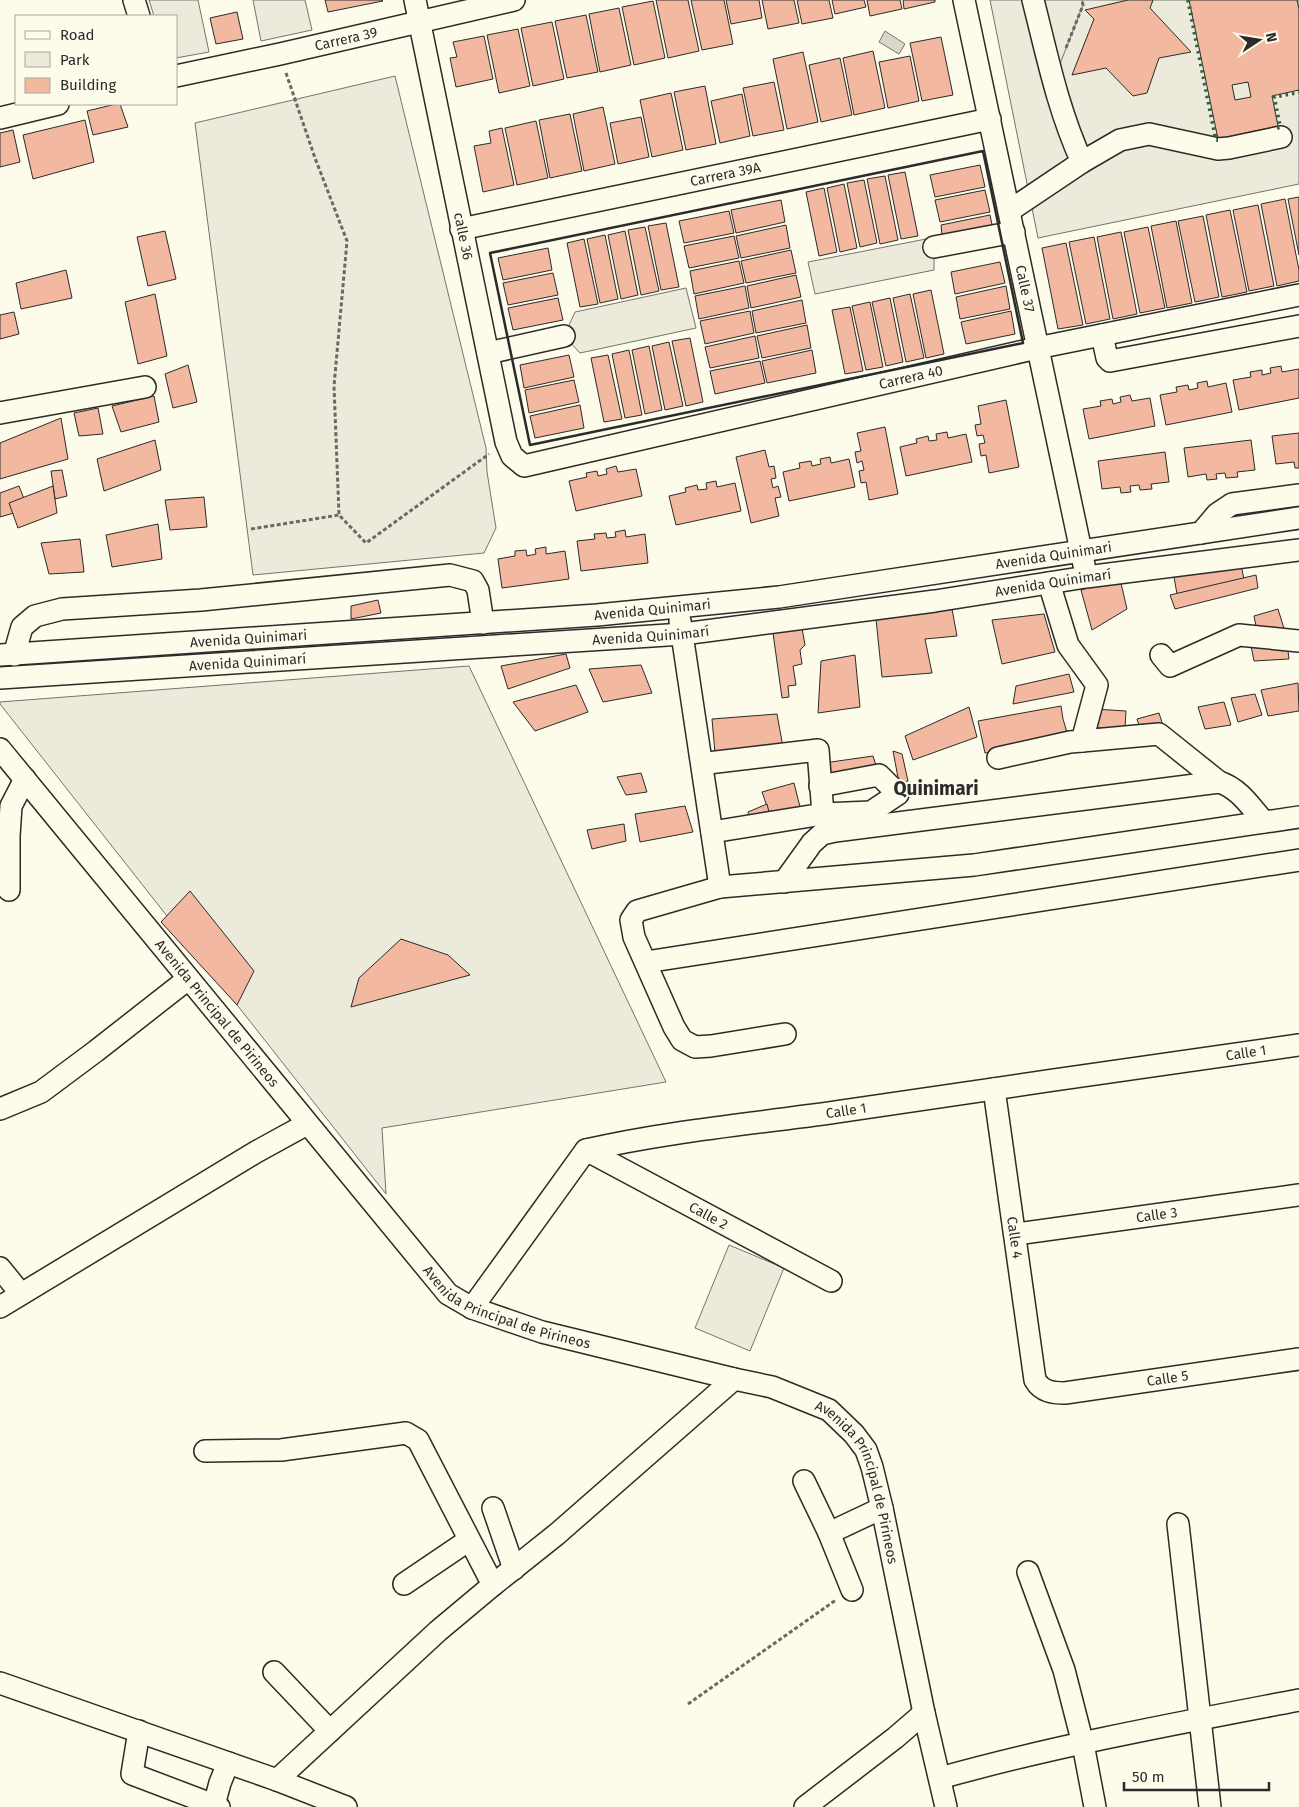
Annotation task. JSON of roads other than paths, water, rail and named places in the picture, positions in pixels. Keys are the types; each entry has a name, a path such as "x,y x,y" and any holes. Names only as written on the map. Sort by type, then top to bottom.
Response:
{"street":[{"path":"134,0 139,15"},
{"name":"calle 36","path":"415,0 506,442 512,456 524,466"},
{"name":"Carrera 39","path":"178,76 514,0"},
{"name":"Calle 37","path":"964,0 1086,578"},
{"path":"1033,0 1070,137 1082,162"},
{"path":"0,118 54,105"},
{"name":"Carrera 39A","path":"461,229 990,120"},
{"path":"1009,211 1082,162 1120,140 1149,134 1218,149 1281,137"},
{"path":"934,247 1014,232"},
{"name":"Carrera 40","path":"524,466 1037,348 1299,295"},
{"path":"1102,335 1107,358 1110,361 1299,326"},
{"path":"488,354 564,336"},
{"path":"0,413 145,386"},
{"path":"1201,533 1217,514 1232,504 1299,495"},
{"name":"Avenida Quinimari","path":"7,655 678,608 779,597 1299,518"},
{"name":"Avenida Quinimarí","path":"0,678 683,634 1299,550"},
{"path":"7,655 22,627 34,616 62,609 201,600 450,575 473,581 478,590 483,623"},
{"path":"1049,583 1068,645 1097,685 1082,741"},
{"path":"678,608 720,887"},
{"path":"1161,655 1170,666 1239,635 1299,641"},
{"path":"998,758 1070,742 1159,734 1219,782"},
{"name":"Avenida Principal de Pirineos","path":"0,749 448,1294 472,1308 542,1332 772,1387 829,1410 854,1434 866,1450 882,1508 924,1713 946,1807"},
{"path":"708,763 818,750 823,814"},
{"path":"712,832 823,814 871,812 898,794 879,775 820,786"},
{"path":"9,890 11,806 25,780"},
{"path":"784,882 812,843 822,834 835,831 1219,782 1228,784 1235,789 1264,822"},
{"path":"785,1034 695,1047 682,1040 674,1027 634,937 631,920 637,911 720,887 974,865 1299,817"},
{"path":"646,962 1299,860"},
{"path":"0,1109 41,1092 188,978"},
{"name":"Calle 1","path":"586,1150 678,1132 796,1118 1299,1045"},
{"name":"Calle 4","path":"994,1089 1016,1234 1035,1380 1038,1386"},
{"path":"0,1307 256,1152 307,1124"},
{"path":"472,1308 586,1150"},
{"name":"Calle 2","path":"586,1150 831,1281"},
{"name":"Calle 3","path":"1016,1234 1299,1195"},
{"path":"0,1268 20,1294"},
{"name":"Calle 5","path":"1038,1386 1053,1393 1065,1393 1299,1359"},
{"path":"277,1780 438,1630 557,1534 734,1379"},
{"path":"205,1451 281,1450 406,1433 418,1440 493,1585"},
{"path":"804,1482 829,1533 852,1590"},
{"path":"493,1508 514,1569"},
{"path":"829,1533 882,1508"},
{"path":"1178,1524 1210,1807"},
{"path":"404,1584 470,1540"},
{"path":"1028,1572 1064,1670 1083,1744 1094,1807"},
{"path":"274,1672 330,1731"},
{"path":"0,1683 277,1780 346,1807"},
{"path":"940,1778 975,1768 1083,1744 1299,1700"},
{"path":"805,1807 895,1738 924,1713"},
{"path":"139,1732 132,1774 217,1806 220,1783 228,1763"}],"district":[{"name":"Quinimari","path":"936,788"}]}
